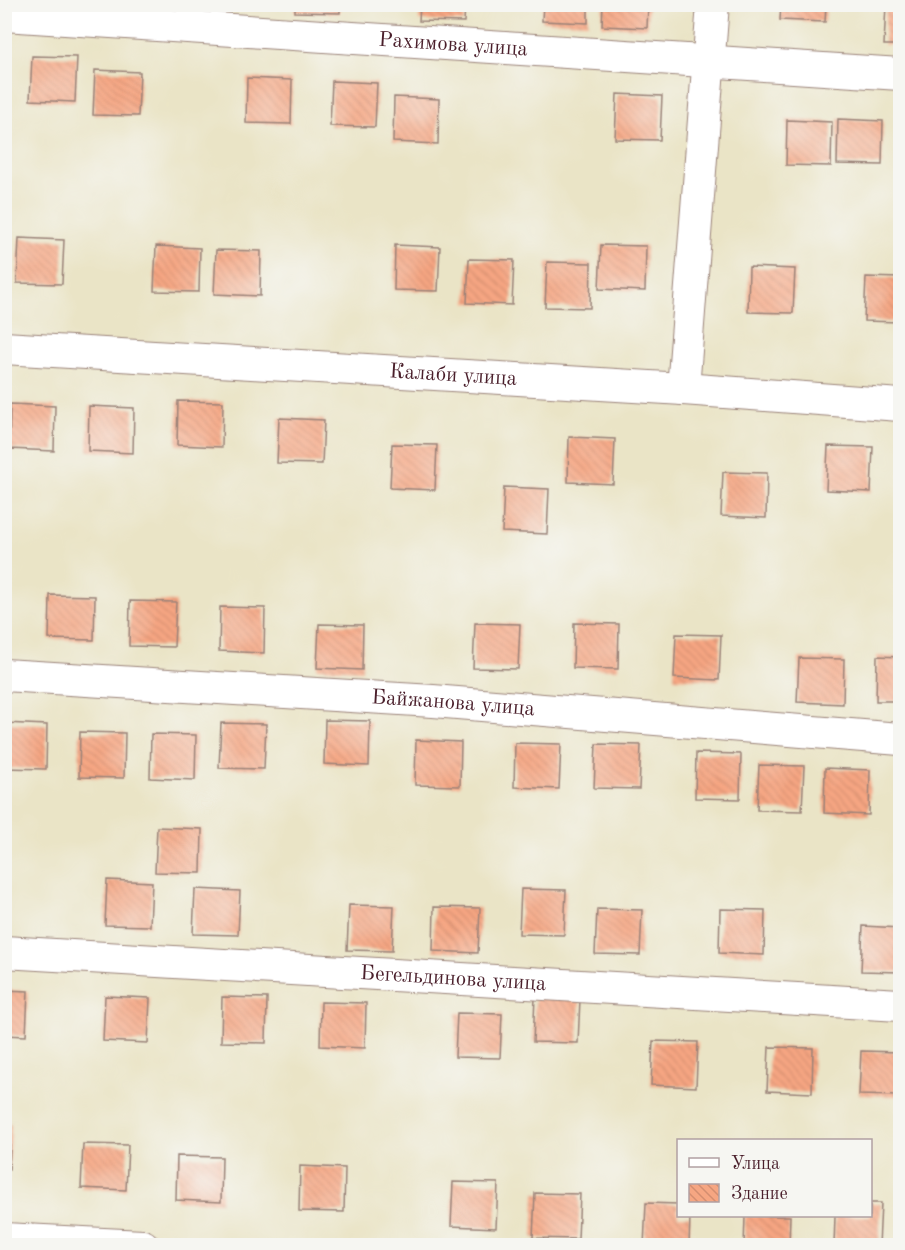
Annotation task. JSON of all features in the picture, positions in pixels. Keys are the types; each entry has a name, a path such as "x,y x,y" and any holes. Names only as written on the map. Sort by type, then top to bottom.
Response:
{"street":[{"path":"683,388 713,4"},
{"name":"Рахимова улица","path":"4,15 900,74"},
{"name":"Калаби улица","path":"4,348 683,388 900,405"},
{"name":"Байжанова улица","path":"4,675 433,701 900,739"},
{"name":"Бегельдинова улица","path":"4,952 900,1005"},
{"path":"4,1239 142,1245"}],"building":[{"path":"295,4 340,4 340,13 295,12"},
{"path":"420,4 465,4 464,22 419,21"},
{"path":"543,4 588,4 588,23 542,21"},
{"path":"603,4 648,4 647,28 602,26"},
{"path":"781,4 826,4 825,22 780,20"},
{"path":"886,4 900,4 900,45 884,45"},
{"path":"32,56 77,57 75,102 30,100"},
{"path":"95,70 140,72 138,116 93,115"},
{"path":"247,78 292,80 291,124 246,123"},
{"path":"332,81 377,83 375,127 330,126"},
{"path":"617,94 662,96 660,140 615,139"},
{"path":"394,97 439,99 438,144 393,142"},
{"path":"838,119 883,121 882,165 837,164"},
{"path":"787,120 832,122 831,166 786,165"},
{"path":"19,238 64,240 62,284 17,283"},
{"path":"395,245 440,247 438,291 394,290"},
{"path":"601,245 646,246 645,291 599,289"},
{"path":"156,246 200,248 199,292 154,291"},
{"path":"216,250 261,251 260,296 214,294"},
{"path":"469,259 514,260 512,305 467,303"},
{"path":"547,262 591,263 590,308 545,307"},
{"path":"749,267 795,269 793,313 748,312"},
{"path":"866,277 900,278 900,322 864,321"},
{"path":"178,401 223,402 222,447 177,445"},
{"path":"10,404 55,406 54,451 9,449"},
{"path":"89,406 134,408 133,453 88,451"},
{"path":"279,418 324,420 322,464 277,463"},
{"path":"569,437 615,439 613,484 568,482"},
{"path":"392,444 437,445 435,490 390,488"},
{"path":"828,446 873,447 871,492 826,490"},
{"path":"723,472 767,473 766,518 721,516"},
{"path":"504,487 549,489 547,534 502,532"},
{"path":"50,595 95,596 94,640 49,639"},
{"path":"130,601 176,602 174,647 129,646"},
{"path":"220,607 265,608 264,653 219,651"},
{"path":"475,623 520,624 518,669 473,668"},
{"path":"574,623 619,624 618,669 573,668"},
{"path":"319,624 363,625 362,670 317,668"},
{"path":"676,634 721,635 719,680 674,678"},
{"path":"877,656 900,657 900,701 876,701"},
{"path":"799,658 844,659 843,704 797,702"},
{"path":"325,720 370,721 369,766 324,764"},
{"path":"4,723 47,725 46,769 4,768"},
{"path":"221,723 266,724 264,769 219,768"},
{"path":"80,732 125,733 124,778 79,777"},
{"path":"151,734 196,735 195,780 150,778"},
{"path":"416,740 461,742 460,786 415,785"},
{"path":"515,743 561,744 559,789 514,787"},
{"path":"596,744 641,745 639,789 594,788"},
{"path":"696,753 741,754 740,799 695,798"},
{"path":"759,765 804,766 802,811 757,810"},
{"path":"825,768 870,770 869,815 824,813"},
{"path":"157,827 202,829 201,873 155,872"},
{"path":"107,880 152,882 150,926 105,925"},
{"path":"195,889 240,891 238,935 193,934"},
{"path":"521,889 566,890 564,935 519,934"},
{"path":"349,905 394,906 392,951 347,950"},
{"path":"434,907 480,908 478,953 433,951"},
{"path":"597,909 642,910 640,955 595,954"},
{"path":"720,909 765,910 764,955 719,953"},
{"path":"863,926 900,928 900,972 861,971"},
{"path":"4,990 28,991 26,1036 4,1035"},
{"path":"105,996 150,998 148,1043 103,1041"},
{"path":"222,997 267,998 266,1043 221,1042"},
{"path":"535,997 580,999 578,1043 533,1042"},
{"path":"321,1002 366,1003 365,1048 320,1046"},
{"path":"457,1013 502,1014 500,1058 455,1057"},
{"path":"653,1041 698,1042 696,1087 651,1085"},
{"path":"769,1047 813,1048 812,1093 767,1091"},
{"path":"861,1051 900,1052 900,1096 859,1095"},
{"path":"4,1124 11,1124 9,1169 4,1169"},
{"path":"83,1144 128,1145 126,1190 81,1188"},
{"path":"177,1156 222,1157 221,1202 176,1200"},
{"path":"300,1166 345,1168 344,1212 299,1211"},
{"path":"453,1182 498,1183 496,1228 451,1226"},
{"path":"535,1193 580,1194 578,1239 533,1238"},
{"path":"646,1203 677,1204 677,1217 690,1217 689,1246 644,1246"},
{"path":"872,1203 881,1203 879,1246 834,1246 835,1217 872,1217"},
{"path":"745,1217 790,1217 789,1246 744,1246"}]}
